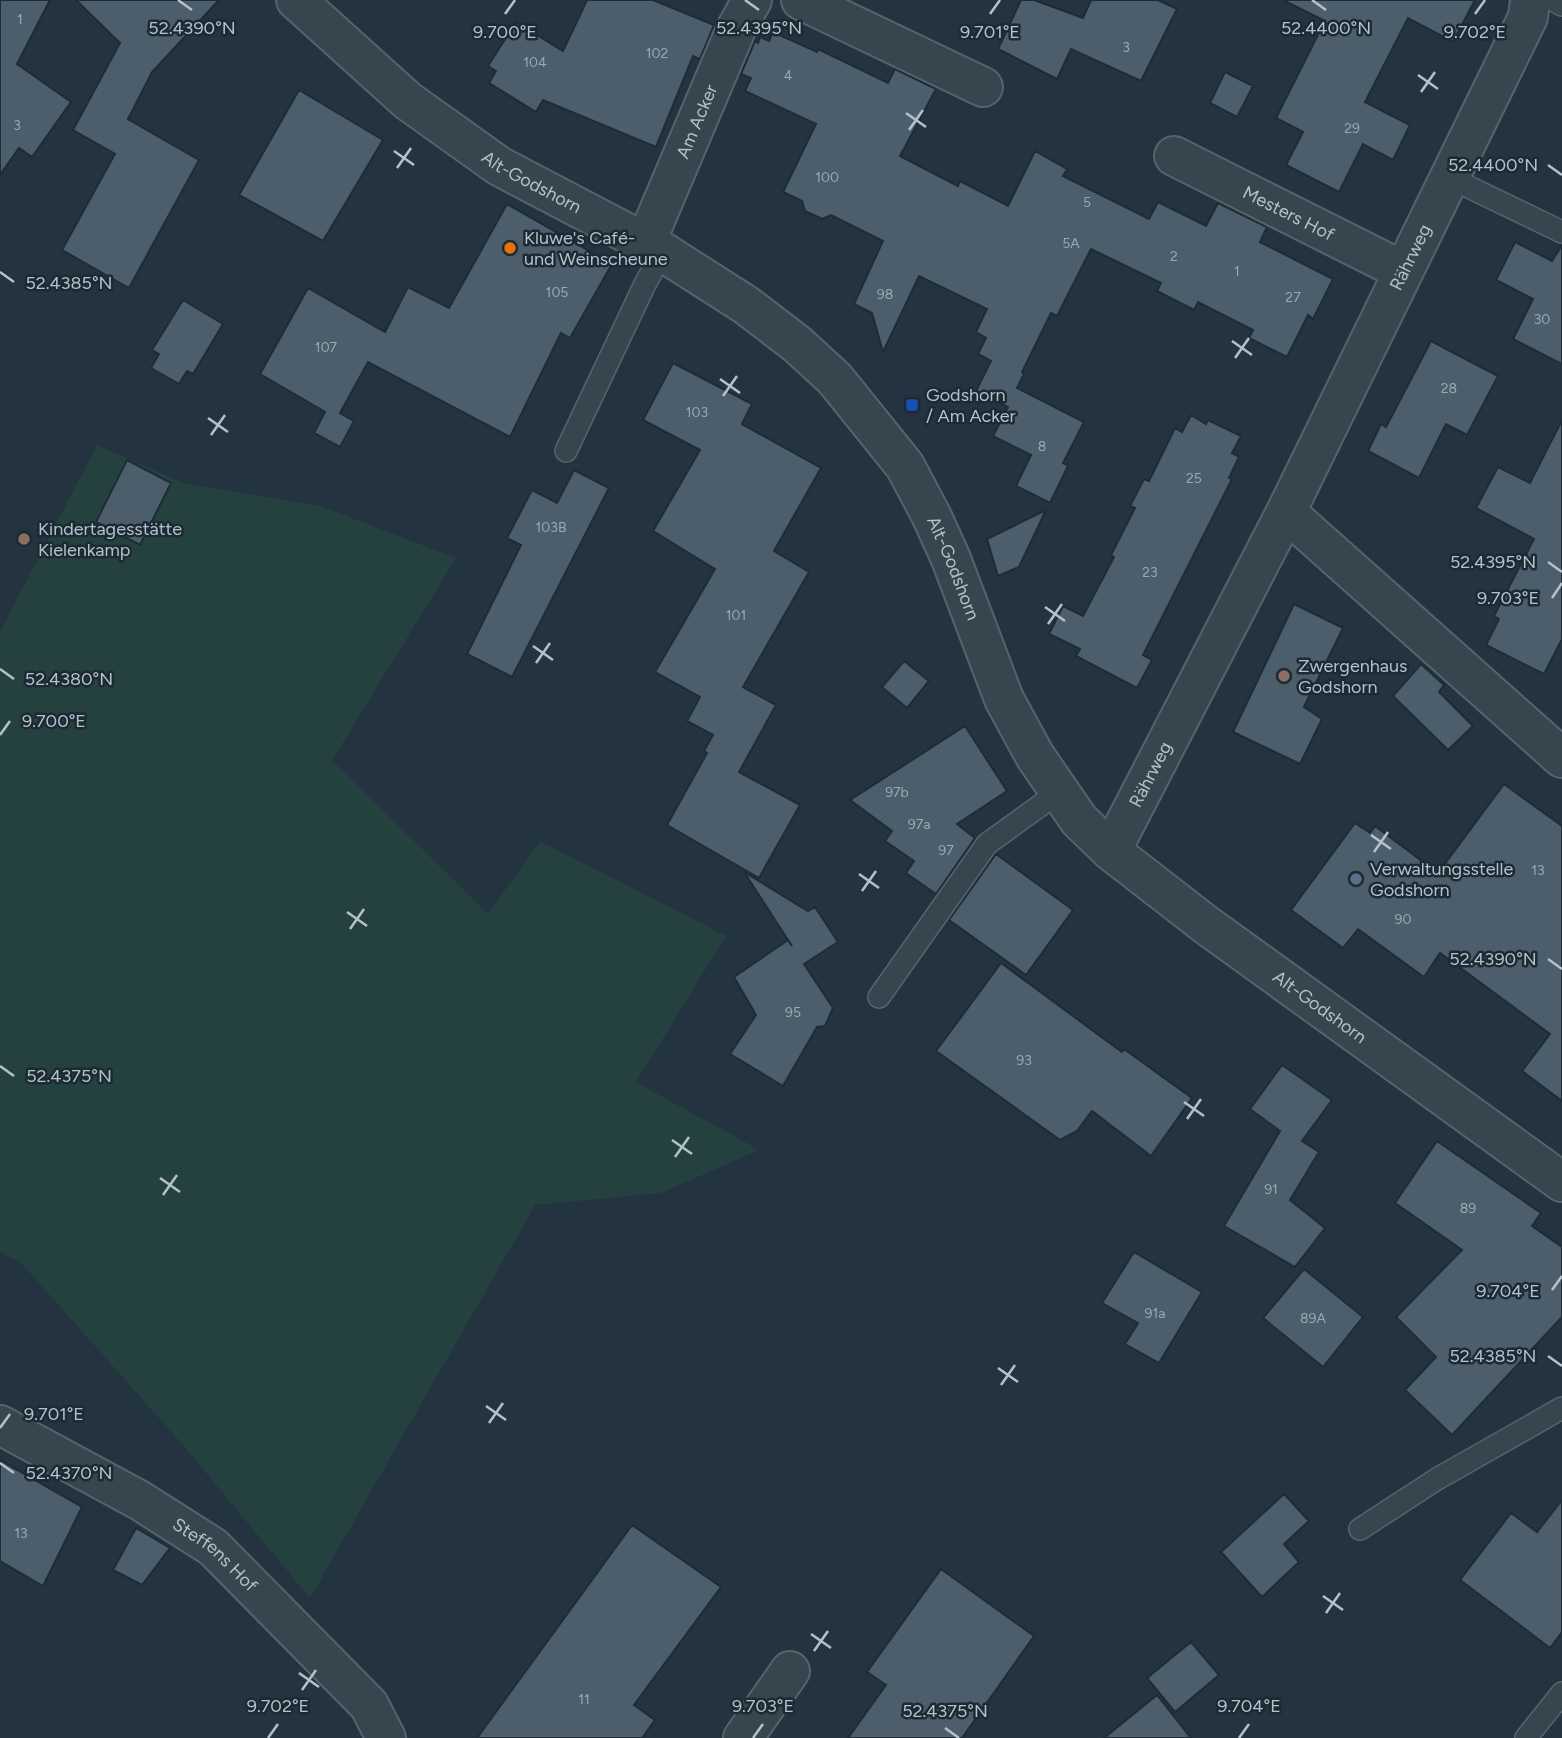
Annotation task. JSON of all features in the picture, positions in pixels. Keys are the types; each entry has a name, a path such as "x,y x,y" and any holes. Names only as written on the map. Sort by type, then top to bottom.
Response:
{"street":[{"name":"Alt-Godshorn","path":"296,0 408,101 499,166 654,248 746,305 797,344 835,379 905,466 951,559 1004,699 1035,756 1079,820 1111,851 1217,932 1562,1182"},
{"name":"Am Acker","path":"654,248 737,27 752,0"},
{"path":"801,0 983,87"},
{"name":"Rährweg","path":"1111,851 1286,512 1528,17 1530,0"},
{"name":"Mesters Hof","path":"1174,156 1403,271"},
{"path":"1286,512 1562,758"},
{"name":"Steffens Hof","path":"0,1425 139,1500 213,1548 369,1705 386,1738"},
{"path":"743,1738 790,1671"}],"lane":[{"path":"1553,0 1562,5"},
{"path":"1448,177 1562,232"},
{"path":"566,451 645,284 654,248"},
{"path":"879,997 987,844 1059,792"},
{"path":"1360,1529 1437,1479 1562,1408"},
{"path":"1526,1738 1562,1693"}],"green space":[{"path":"97,445 183,483 320,506 456,558 332,760 488,914 540,841 726,936 636,1082 759,1150 661,1193 535,1205 310,1598 183,1445 23,1265 0,1251 0,632"}],"building":[{"path":"0,0 50,0 17,64 71,102 32,157 19,148 0,175"},
{"path":"76,0 219,0 152,72 128,119 199,160 129,288 62,250 115,154 73,130 120,43"},
{"path":"587,0 653,0 714,25 700,59 693,56 656,147 543,100 536,112 489,83 496,71 488,66 516,22 563,51"},
{"path":"1021,0 1034,0 1083,18 1091,0 1158,0 1177,9 1141,81 1071,49 1057,79 998,49"},
{"path":"1283,0 1475,0 1453,42 1408,18 1365,102 1410,125 1393,160 1363,144 1339,192 1286,165 1303,132 1276,118 1325,21"},
{"path":"773,32 817,52 818,49 888,83 895,69 936,89 900,156 958,186 960,181 1008,206 1035,151 1067,169 1063,176 1149,219 1158,202 1206,226 1218,203 1267,227 1260,242 1333,279 1313,319 1308,315 1287,357 1249,338 1253,330 1198,302 1194,310 1157,291 1161,283 1091,249 1057,316 1051,313 1017,388 1084,422 1063,463 1068,466 1050,503 1016,486 1031,455 993,436 1008,407 976,391 991,361 978,354 986,338 976,332 987,309 919,276 883,352 872,313 854,304 883,241 831,215 822,219 805,211 802,201 783,192 816,124 745,91 751,78 741,74 755,41 758,43 760,37 769,41"},
{"path":"1225,72 1253,86 1237,117 1210,103"},
{"path":"299,90 383,140 323,241 239,195"},
{"path":"507,204 612,264 570,338 561,333 510,437 368,362 340,413 354,421 340,447 314,433 325,412 260,374 308,288 385,332 408,287 449,308"},
{"path":"1515,242 1552,261 1562,245 1562,364 1513,339 1533,299 1496,280"},
{"path":"183,300 223,324 193,374 187,371 179,384 151,368 159,354 152,350"},
{"path":"1431,341 1498,376 1467,435 1446,424 1419,478 1368,451 1381,424 1386,427"},
{"path":"673,363 752,404 742,424 821,468 774,551 809,572 743,687 776,705 739,772 800,805 759,878 667,825 707,753 704,751 713,735 687,721 700,697 655,672 715,569 653,531 700,450 643,420"},
{"path":"1191,415 1206,424 1208,420 1241,436 1232,453 1239,457 1229,478 1232,479 1143,655 1152,660 1137,688 1076,656 1080,649 1049,634 1063,606 1083,616 1114,557 1111,555 1135,508 1130,506 1144,479 1149,481 1175,428 1182,432"},
{"path":"1562,420 1562,639 1544,674 1486,645 1499,619 1494,616 1534,539 1476,508 1498,467 1530,483"},
{"path":"127,460 171,483 140,545 96,522"},
{"path":"574,470 609,488 512,677 467,654 521,545 507,538 532,490 557,503"},
{"path":"1046,510 1019,567 998,576 987,539"},
{"path":"1294,604 1343,628 1304,707 1322,719 1300,764 1233,732"},
{"path":"904,661 929,681 907,708 882,687"},
{"path":"1421,664 1444,685 1439,692 1473,726 1448,750 1393,696"},
{"path":"965,726 1007,791 957,824 975,838 936,894 906,873 914,861 885,841 892,831 850,800"},
{"path":"1504,784 1562,826 1562,1101 1522,1071 1550,1034 1440,953 1424,977 1358,929 1343,948 1291,910 1355,823 1370,833 1375,826 1438,873"},
{"path":"996,854 1073,910 1026,975 949,920"},
{"path":"744,872 808,911 815,907 838,942 804,964 833,1008 825,1026 817,1027 783,1086 730,1054 756,1015 734,977 788,940 792,946"},
{"path":"1001,963 1122,1052 1124,1049 1192,1098 1151,1156 1092,1111 1077,1131 1060,1140 936,1051"},
{"path":"1282,1065 1332,1100 1302,1141 1319,1152 1290,1200 1325,1228 1295,1267 1224,1226 1280,1131 1250,1109"},
{"path":"1437,1141 1541,1213 1532,1226 1562,1247 1562,1317 1452,1435 1405,1390 1436,1357 1396,1317 1462,1250 1395,1203"},
{"path":"1134,1252 1202,1292 1159,1363 1125,1344 1138,1323 1102,1303"},
{"path":"1304,1269 1363,1317 1323,1367 1263,1318"},
{"path":"0,1460 82,1507 43,1586 0,1561"},
{"path":"1284,1494 1309,1521 1284,1544 1299,1562 1262,1597 1221,1552"},
{"path":"1562,1500 1562,1632 1550,1648 1460,1580 1511,1513 1537,1532"},
{"path":"632,1525 721,1587 634,1705 655,1720 642,1738 477,1738"},
{"path":"136,1528 170,1548 142,1585 113,1570"},
{"path":"941,1569 1034,1636 962,1738 848,1738 886,1685 867,1672"},
{"path":"1191,1642 1219,1675 1175,1712 1147,1678"},
{"path":"1157,1695 1191,1738 1104,1738"}],"place":[{"name":"Kluwe's Café- und Weinscheune","path":"510,248"},
{"name":"Godshorn / Am Acker","path":"912,405"},
{"name":"Kindertagesstätte Kielenkamp","path":"24,539"},
{"name":"Zwergenhaus Godshorn","path":"1284,676"},
{"name":"Verwaltungsstelle Godshorn","path":"1356,879"}]}
